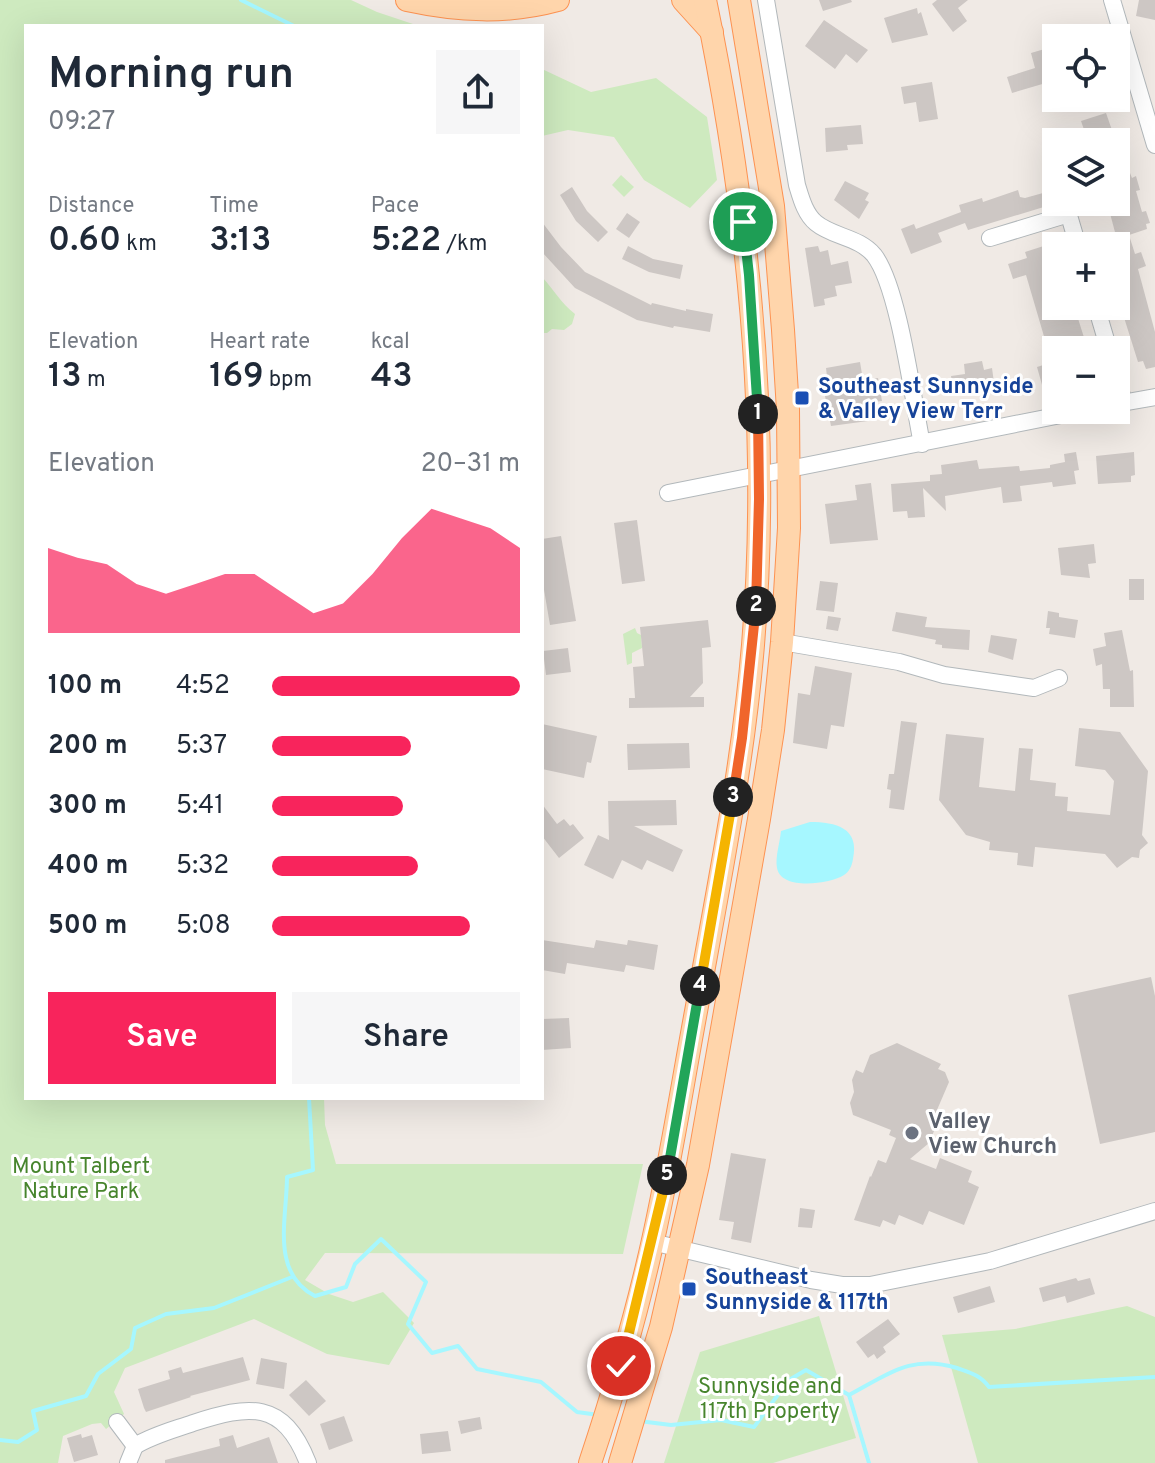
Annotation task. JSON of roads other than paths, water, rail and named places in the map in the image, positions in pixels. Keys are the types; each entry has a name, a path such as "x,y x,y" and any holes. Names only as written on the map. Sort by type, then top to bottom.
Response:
{"main road":[{"path":"407,0 488,11 558,0"},
{"path":"683,0 712,32"},
{"path":"593,1454 621,1366 668,1168 742,738 753,648 758,576 757,376 749,275 730,128 705,0"},
{"path":"622,1456 680,1249 701,1151 759,819 773,730 782,642 788,470 785,368 773,206 739,0"}],"street":[{"path":"766,0 803,206 814,222 859,242 872,252 882,267 898,323 922,444"},
{"path":"1112,0 1155,145"},
{"path":"990,238 1046,216"},
{"path":"1130,401 1155,397"},
{"path":"668,493 1042,419"},
{"path":"782,642 899,662 944,675 1034,688 1059,678"},
{"path":"652,1242 811,1280 870,1285 990,1261 1155,1211"},
{"path":"128,1463 135,1446 149,1437 230,1411 248,1409 262,1410 287,1425 299,1442 307,1462"},
{"path":"117,1422 135,1446"}],"water":[{"path":"810,822 837,826 853,840 853,859 844,875 807,884 787,880 780,875 777,854 781,831"}],"waterway":[{"path":"241,0 290,24"},
{"path":"309,1100 313,1170 287,1177 284,1227 286,1259 301,1286 315,1296 346,1287 355,1264 381,1239 426,1282 408,1324 432,1353 458,1346 477,1369 541,1382 577,1412 599,1415"},
{"path":"0,1440 18,1442 37,1430 33,1411 86,1396 98,1374 131,1349 135,1328 166,1314 214,1308 292,1277"},
{"path":"639,1421 671,1425 721,1420 754,1427 789,1380 806,1370 849,1395 901,1368 926,1363 967,1371 989,1387 1155,1377"},
{"path":"849,1395 869,1463"}],"place":[{"name":"Southeast Sunnyside & Valley View Terr","path":"802,398"},
{"name":"Valley View Church","path":"912,1133"},
{"name":"Southeast Sunnyside & 117th","path":"689,1289"}],"park label":[{"name":"Mount Talbert Nature Park","path":"81,1178"},
{"name":"Sunnyside and 117th Property","path":"770,1398"}]}
